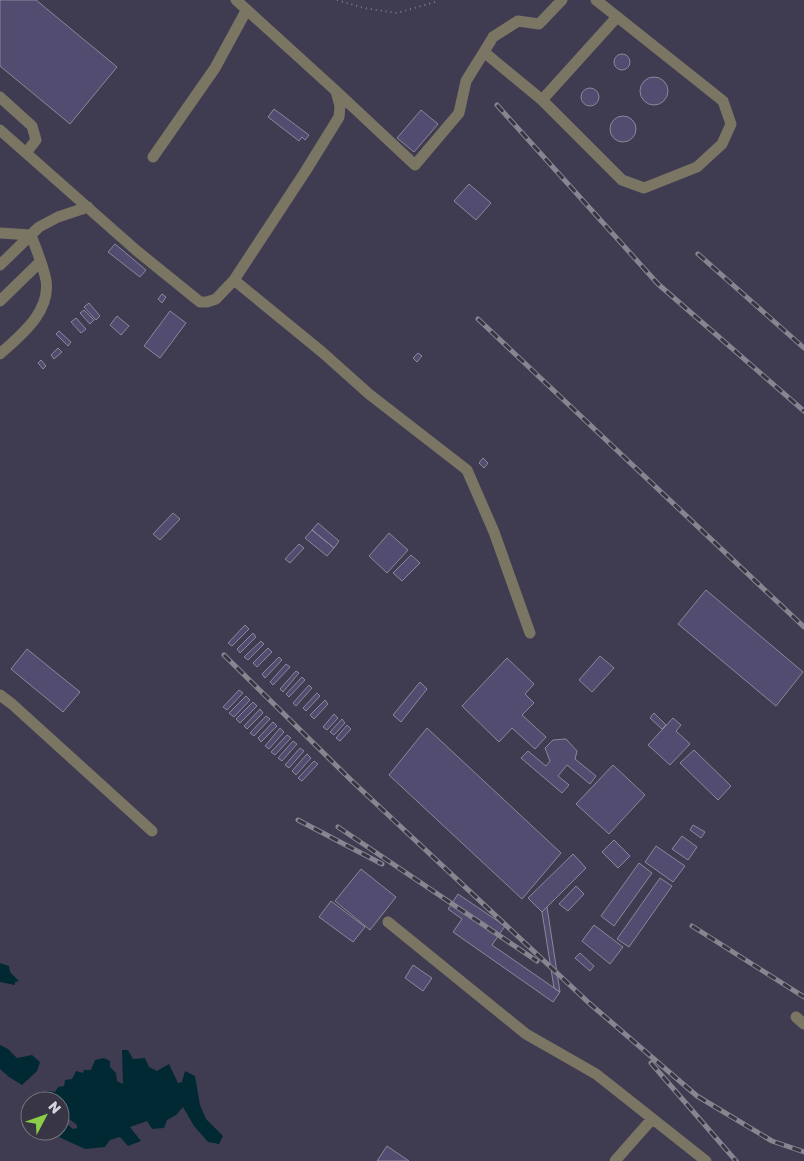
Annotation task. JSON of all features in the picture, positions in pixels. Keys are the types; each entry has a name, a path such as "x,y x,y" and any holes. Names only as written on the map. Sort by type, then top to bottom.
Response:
{"street":[{"path":"236,0 415,165 459,113 466,81 493,37 518,21 539,24 562,0"},
{"path":"484,52 542,100 622,180 644,188 697,167 722,144 732,124 723,101 596,0"},
{"path":"153,157 215,68 246,11"},
{"path":"542,100 617,17"},
{"path":"0,130 137,251 200,302 207,302 216,299 234,280 339,117 340,106 336,91"},
{"path":"0,97 32,126 36,140 26,154"},
{"path":"0,265 38,227 50,220 88,207"},
{"path":"0,233 31,235"},
{"path":"0,354 30,327 44,302 46,279 31,235"},
{"path":"0,301 40,262"},
{"path":"234,280 322,352 369,394 467,470 494,532 530,633"},
{"path":"0,695 152,830"},
{"path":"388,922 526,1034 596,1074 706,1161"},
{"path":"614,1161 652,1120"}],"path":[{"path":"337,0 364,8 397,13 435,2 436,0"}],"shaded area":[{"path":"0,0 804,0 804,1161 0,1161"}],"water":[{"path":"0,963 9,966 10,972 19,981 15,982 15,985 0,982"},
{"path":"0,1045 8,1049 17,1058 32,1055 40,1062 37,1071 22,1085 0,1069"},
{"path":"122,1050 128,1050 133,1059 145,1058 149,1067 157,1071 169,1064 178,1083 182,1082 185,1071 195,1076 200,1105 206,1119 223,1136 219,1144 208,1142 194,1126 183,1107 176,1115 167,1120 164,1128 152,1129 147,1121 130,1127 141,1141 128,1146 120,1137 110,1140 105,1147 85,1149 68,1141 70,1141 70,1127 73,1129 77,1128 77,1125 70,1120 70,1091 56,1091 58,1087 64,1086 65,1080 72,1079 76,1071 83,1073 84,1070 91,1070 95,1060 104,1058 110,1061 110,1067 116,1073 117,1081 123,1084"}],"building":[{"path":"0,0 36,0 117,67 70,124 0,66"},
{"path":"619,54 625,54 630,59 628,68 619,70 614,65 614,59"},
{"path":"654,77 664,81 668,91 664,101 654,105 644,101 640,91 644,81"},
{"path":"590,88 596,91 599,97 596,103 590,106 584,103 581,97 584,91"},
{"path":"274,109 309,135 305,140 302,137 299,141 268,117"},
{"path":"421,110 438,124 414,152 397,138"},
{"path":"623,116 632,120 636,129 632,138 623,142 614,138 610,129 614,120"},
{"path":"469,184 491,203 476,220 454,201"},
{"path":"115,244 146,270 140,277 108,252"},
{"path":"162,294 166,297 162,303 158,299"},
{"path":"89,303 100,316 96,320 84,307"},
{"path":"84,310 94,320 90,324 80,313"},
{"path":"170,311 186,323 160,358 144,346"},
{"path":"117,316 129,326 121,335 110,325"},
{"path":"76,318 86,329 81,333 71,322"},
{"path":"59,331 71,342 68,346 56,334"},
{"path":"58,348 62,352 54,359 51,355"},
{"path":"418,353 422,356 417,362 413,358"},
{"path":"41,360 46,366 43,369 38,363"},
{"path":"483,458 488,463 484,468 479,463"},
{"path":"173,513 180,519 160,540 153,534"},
{"path":"318,523 339,541 334,548 312,530"},
{"path":"312,530 334,548 327,556 305,538"},
{"path":"389,533 408,550 387,573 369,556"},
{"path":"299,544 304,548 290,563 285,559"},
{"path":"411,555 420,563 402,581 393,573"},
{"path":"706,590 803,672 776,706 678,624"},
{"path":"245,625 249,629 232,646 228,643"},
{"path":"253,633 256,637 240,653 237,649"},
{"path":"261,641 264,644 248,660 244,657"},
{"path":"268,648 272,652 257,667 253,663"},
{"path":"27,649 80,692 63,712 11,669"},
{"path":"600,656 614,668 592,692 579,680"},
{"path":"279,657 282,660 265,678 262,674"},
{"path":"507,658 534,684 525,694 534,703 522,715 546,737 535,749 512,728 499,742 462,706"},
{"path":"286,664 290,667 273,685 270,682"},
{"path":"296,671 299,673 283,692 280,689"},
{"path":"302,677 305,680 289,697 286,694"},
{"path":"420,682 427,689 401,722 393,715"},
{"path":"309,685 312,688 296,706 293,703"},
{"path":"239,690 243,693 227,710 223,707"},
{"path":"317,693 320,696 306,711 303,708"},
{"path":"246,696 250,700 234,717 229,713"},
{"path":"325,700 328,704 314,719 310,715"},
{"path":"253,702 257,706 240,723 236,719"},
{"path":"260,709 263,713 247,729 244,726"},
{"path":"654,713 666,725 662,729 650,718"},
{"path":"334,714 338,718 327,730 323,727"},
{"path":"266,716 270,719 254,736 250,733"},
{"path":"673,718 681,725 676,731 690,744 670,765 648,745"},
{"path":"342,719 345,723 334,735 330,732"},
{"path":"273,722 277,726 261,742 258,738"},
{"path":"347,725 351,729 340,741 336,738"},
{"path":"280,728 284,732 269,749 265,746"},
{"path":"427,728 561,853 522,899 389,775"},
{"path":"287,735 291,738 275,755 271,752"},
{"path":"566,739 577,751 575,759 596,776 590,784 567,765 558,776 569,785 562,793 521,758 528,751 546,766 550,761 545,748 553,740"},
{"path":"293,741 297,744 282,761 278,758"},
{"path":"300,748 304,751 289,768 285,765"},
{"path":"694,750 731,786 718,800 680,763"},
{"path":"307,754 311,758 296,775 292,771"},
{"path":"314,761 318,764 302,781 298,778"},
{"path":"613,765 645,795 609,834 576,804"},
{"path":"693,825 705,832 701,838 690,830"},
{"path":"682,836 697,847 688,860 672,849"},
{"path":"614,840 630,856 618,868 602,852"},
{"path":"656,846 685,866 673,882 645,862"},
{"path":"573,854 586,868 542,912 528,898"},
{"path":"639,863 652,873 614,926 601,916"},
{"path":"361,869 396,897 370,930 335,901"},
{"path":"660,878 672,886 629,947 617,939"},
{"path":"576,886 584,894 568,911 559,904"},
{"path":"458,894 505,926 492,945 560,992 553,1002 453,932 462,919 448,909"},
{"path":"331,901 365,927 353,942 319,917"},
{"path":"547,907 560,992 554,988 542,912"},
{"path":"594,925 623,947 610,964 582,941"},
{"path":"580,953 594,966 590,971 575,958"},
{"path":"413,965 432,978 423,991 405,978"},
{"path":"387,1146 409,1161 377,1161"}],"railway":[{"path":"497,105 658,284 804,411"},
{"path":"698,254 804,348"},
{"path":"478,319 804,627"},
{"path":"224,655 353,782 589,1003 697,1096 772,1141 804,1152"},
{"path":"298,820 382,864"},
{"path":"338,827 537,961"},
{"path":"692,926 804,997"},
{"path":"651,1063 736,1161"}]}
